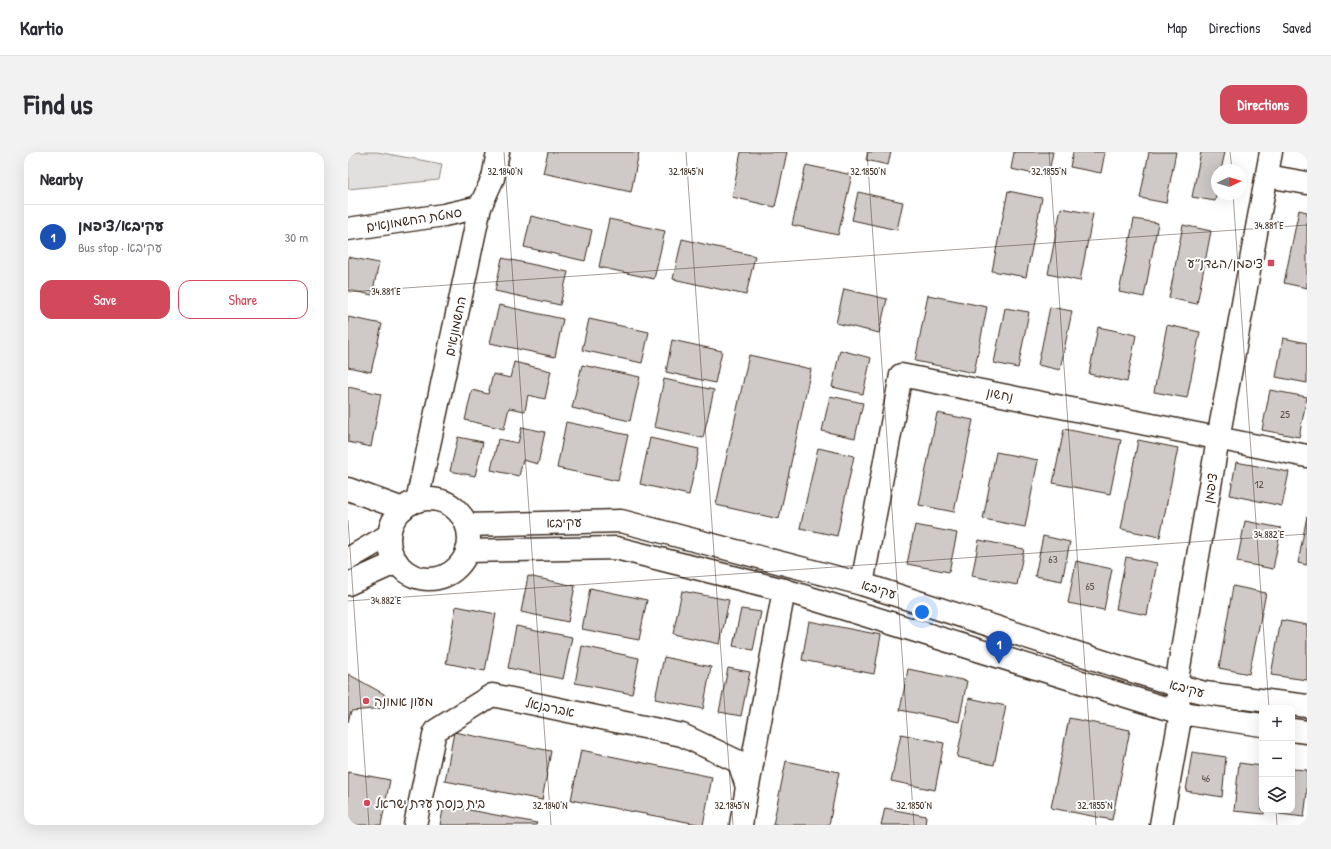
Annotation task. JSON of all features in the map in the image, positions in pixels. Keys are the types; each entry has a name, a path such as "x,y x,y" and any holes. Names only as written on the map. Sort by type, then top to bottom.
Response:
{"street":[{"name":"החשמונאים","path":"410,505 480,207 493,178 498,152"},
{"name":"ציפמן","path":"1161,825 1181,713 1176,685 1218,439 1271,152"},
{"path":"1267,176 1307,183"},
{"name":"סמטת החשמונאים","path":"348,229 444,215 480,207"},
{"name":"נחשון","path":"862,584 901,375 1307,456"},
{"path":"348,489 410,505"},
{"path":"432,499 447,503 459,512 467,525 469,538 468,551 461,564 449,573 436,578 421,578 408,572 397,562 392,554 389,535 392,524 396,516 410,505 432,499"},
{"name":"עקיבא","path":"467,525 621,520 862,584 1205,693 1307,706"},
{"path":"348,559 389,535"},
{"name":"עקיבא","path":"468,551 616,548 784,590 1181,713 1259,725"},
{"path":"348,584 397,562"},
{"name":"אברבנאל","path":"741,825 784,590"},
{"path":"1154,704 1176,685"},
{"path":"1181,713 1205,693"},
{"name":"אברבנאל","path":"415,825 435,731 492,694 682,735 739,762 747,787"},
{"path":"1295,730 1307,732"}],"shaded area":[{"path":"348,152 377,152 442,164 439,180 348,189"}],"building":[{"path":"548,152 639,152 631,192 543,173"},
{"path":"741,152 787,152 775,207 732,197"},
{"path":"868,152 891,152 888,165 866,160"},
{"path":"1014,152 1053,152 1048,177 1011,169"},
{"path":"1073,152 1105,152 1101,173 1070,167"},
{"path":"1149,152 1176,152 1166,203 1140,198"},
{"path":"1201,152 1225,152 1222,164 1211,164 1211,200 1215,201 1192,197"},
{"path":"806,165 852,175 838,235 792,225"},
{"path":"1008,191 1042,198 1026,277 992,271"},
{"path":"858,192 903,202 897,230 852,220"},
{"path":"1061,208 1093,214 1080,281 1048,274"},
{"path":"1299,210 1307,212 1307,288 1284,283"},
{"path":"531,216 592,230 585,261 524,247"},
{"path":"609,219 665,231 654,279 599,267"},
{"path":"1134,219 1158,223 1144,297 1119,292"},
{"path":"1183,225 1211,231 1197,304 1169,298"},
{"path":"682,239 755,256 746,295 673,279"},
{"path":"348,257 379,263 372,295 348,290"},
{"path":"502,258 568,272 560,305 495,291"},
{"path":"844,289 887,299 879,333 836,323"},
{"path":"928,295 987,307 974,373 915,361"},
{"path":"499,305 563,319 555,357 490,343"},
{"path":"1050,307 1072,311 1060,370 1038,365"},
{"path":"1005,308 1029,312 1018,368 994,363"},
{"path":"348,317 382,324 371,372 348,367"},
{"path":"589,319 649,332 642,363 582,350"},
{"path":"1167,325 1200,332 1187,398 1154,392"},
{"path":"1098,327 1136,335 1127,382 1089,374"},
{"path":"1283,338 1307,343 1307,383 1276,377"},
{"path":"672,340 722,351 715,383 666,372"},
{"path":"840,350 871,358 863,394 832,387"},
{"path":"749,355 811,369 779,519 716,505"},
{"path":"514,362 551,371 545,399 528,395 525,411 509,408 504,429 465,420 472,390 488,394 493,374 510,378"},
{"path":"582,365 640,377 630,421 572,408"},
{"path":"664,379 714,390 703,438 654,427"},
{"path":"348,387 381,394 371,447 348,442"},
{"path":"1270,390 1307,397 1299,437 1262,430"},
{"path":"830,396 863,403 855,438 822,431"},
{"path":"937,413 973,420 954,512 919,505"},
{"path":"566,422 628,435 618,481 557,468"},
{"path":"522,427 545,432 538,464 523,460 519,476 491,470 498,439 518,443"},
{"path":"1064,429 1121,440 1110,494 1053,483"},
{"path":"458,437 483,442 475,476 450,471"},
{"path":"650,438 699,449 689,495 640,484"},
{"path":"1138,440 1178,448 1160,537 1121,529"},
{"path":"818,448 854,456 837,536 800,528"},
{"path":"996,452 1038,460 1025,527 983,519"},
{"path":"1236,462 1289,472 1282,506 1230,495"},
{"path":"1307,516 1307,565 1298,563"},
{"path":"1245,521 1281,528 1273,569 1237,562"},
{"path":"915,525 957,533 949,572 907,564"},
{"path":"1043,536 1070,542 1062,581 1035,576"},
{"path":"979,540 1024,549 1017,585 972,576"},
{"path":"1126,557 1157,563 1147,615 1116,609"},
{"path":"1076,561 1112,569 1104,610 1068,603"},
{"path":"528,576 575,586 568,622 521,612"},
{"path":"1233,586 1266,593 1249,674 1219,668"},
{"path":"590,588 647,600 639,640 582,629"},
{"path":"682,591 729,600 720,644 673,634"},
{"path":"456,606 496,614 485,671 446,663"},
{"path":"741,609 761,612 753,650 733,646"},
{"path":"1281,620 1307,625 1307,680 1271,675"},
{"path":"809,621 881,635 874,674 802,660"},
{"path":"516,626 572,637 563,679 508,668"},
{"path":"582,646 639,658 632,694 575,683"},
{"path":"664,657 711,667 703,709 655,699"},
{"path":"728,668 750,672 741,716 719,712"},
{"path":"908,669 967,681 959,722 900,710"},
{"name":"מעון אמונה","path":"348,674 384,694 385,708 351,711 348,722"},
{"path":"969,698 1006,706 994,765 957,757"},
{"path":"1069,718 1130,730 1112,820 1051,808"},
{"path":"454,732 551,751 542,800 445,781"},
{"path":"901,734 944,743 935,790 891,781"},
{"path":"581,750 712,777 703,825 571,800"},
{"path":"1192,752 1226,757 1222,797 1186,791"},
{"path":"786,761 839,772 829,825 773,825"},
{"path":"1239,763 1259,766 1259,813 1264,814 1234,811"},
{"path":"1295,769 1307,770 1307,793 1304,817 1279,814 1295,813"},
{"name":"בית כנסת עדת ישראל","path":"348,772 390,780 381,825 348,825"},
{"path":"444,805 537,823 536,825 440,825"},
{"path":"885,808 926,816 925,825 881,825"}],"place":[{"name":"ציפמן/הגדנ״ע","path":"1271,263"},
{"name":"עקיבא/ציפמן","path":"999,664"},
{"name":"מעון אמונה","path":"366,701"},
{"name":"בית כנסת עדת ישראל","path":"367,803"}]}
